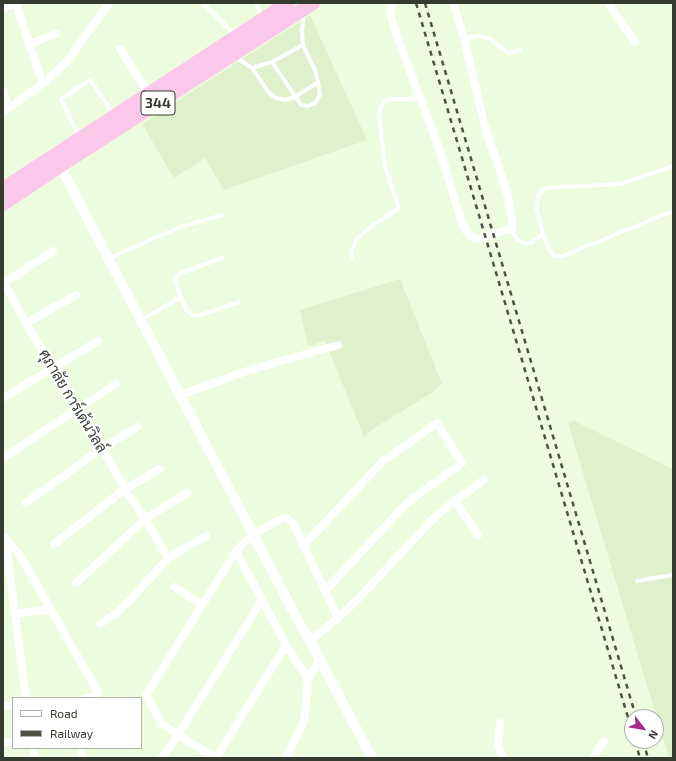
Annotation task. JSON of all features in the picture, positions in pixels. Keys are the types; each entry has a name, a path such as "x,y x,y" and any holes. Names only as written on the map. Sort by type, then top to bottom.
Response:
{"highway":[{"name":"344","path":"3,189 288,3"},
{"name":"344","path":"3,204 309,6"}],"street":[{"path":"3,8 17,3 40,79"},
{"path":"3,112 46,81 69,58 109,3"},
{"path":"393,3 390,11 391,18 440,151 462,223 471,237 478,239 512,228 512,222 508,196 484,123 464,38 453,3"},
{"path":"608,3 635,42"},
{"path":"29,44 56,34"},
{"path":"120,50 149,94"},
{"path":"3,90 7,103"},
{"path":"60,166 301,626 310,640 372,758"},
{"path":"3,282 53,251"},
{"name":"ศุภาลัย การ์เด้นวิลล์","path":"3,282 125,489 168,558"},
{"path":"26,323 76,295"},
{"path":"3,398 98,341"},
{"path":"180,394 247,371 338,344"},
{"path":"3,458 116,384"},
{"path":"303,546 382,462 437,423 462,463 407,503 325,591"},
{"path":"26,503 102,448 138,427"},
{"path":"54,544 125,489 160,468"},
{"path":"310,640 338,618 357,600 435,517 484,480"},
{"path":"76,583 145,519 187,493"},
{"path":"455,501 478,536"},
{"path":"286,645 215,758 162,724 146,695 236,551 253,534 284,518 293,523 338,618"},
{"path":"4,535 20,557 51,609 98,693 93,697"},
{"path":"4,535 26,697"},
{"path":"100,624 119,611 168,558 206,536"},
{"path":"236,551 286,645 308,679"},
{"path":"175,587 202,605"},
{"path":"162,758 178,735 262,600"},
{"path":"15,614 51,609"},
{"path":"286,758 304,722 308,679 320,660"},
{"path":"500,723 498,745 503,758"},
{"path":"593,758 604,741"}],"lane":[{"path":"203,3 237,36"},
{"path":"256,3 263,20"},
{"path":"272,62 301,105 308,106 315,103 320,95 318,82 315,70 303,45 302,32 309,6"},
{"path":"464,38 479,36 489,38 508,53 520,50"},
{"path":"252,68 272,62 303,45"},
{"path":"231,56 252,68 269,93 276,98 284,100 295,97 318,82"},
{"path":"81,139 61,100 90,80 116,116"},
{"path":"352,258 351,252 357,239 369,228 399,208 385,166 379,117 380,109 384,102 389,100 420,99"},
{"path":"673,166 621,184 546,188 538,195 537,210 543,234 551,252 555,256 562,256 673,210"},
{"path":"108,258 178,228 222,215"},
{"path":"512,228 513,233 518,240 524,243 531,243 543,234"},
{"path":"223,258 176,276 175,281 181,297 187,311 193,316 240,302"},
{"path":"141,320 181,297"},
{"path":"637,581 673,575"}],"shaded area":[{"path":"310,15 367,140 224,190 205,158 174,178 142,124"},
{"path":"400,279 442,384 433,392 376,427 364,437 325,341 308,346 300,310"},
{"path":"574,421 673,469 673,758 669,758 664,741 664,709 654,709 568,423"}],"railway":[{"path":"416,3 625,709"},
{"path":"425,3 634,709"},
{"path":"637,749 640,758"},
{"path":"645,749 648,758"}]}
